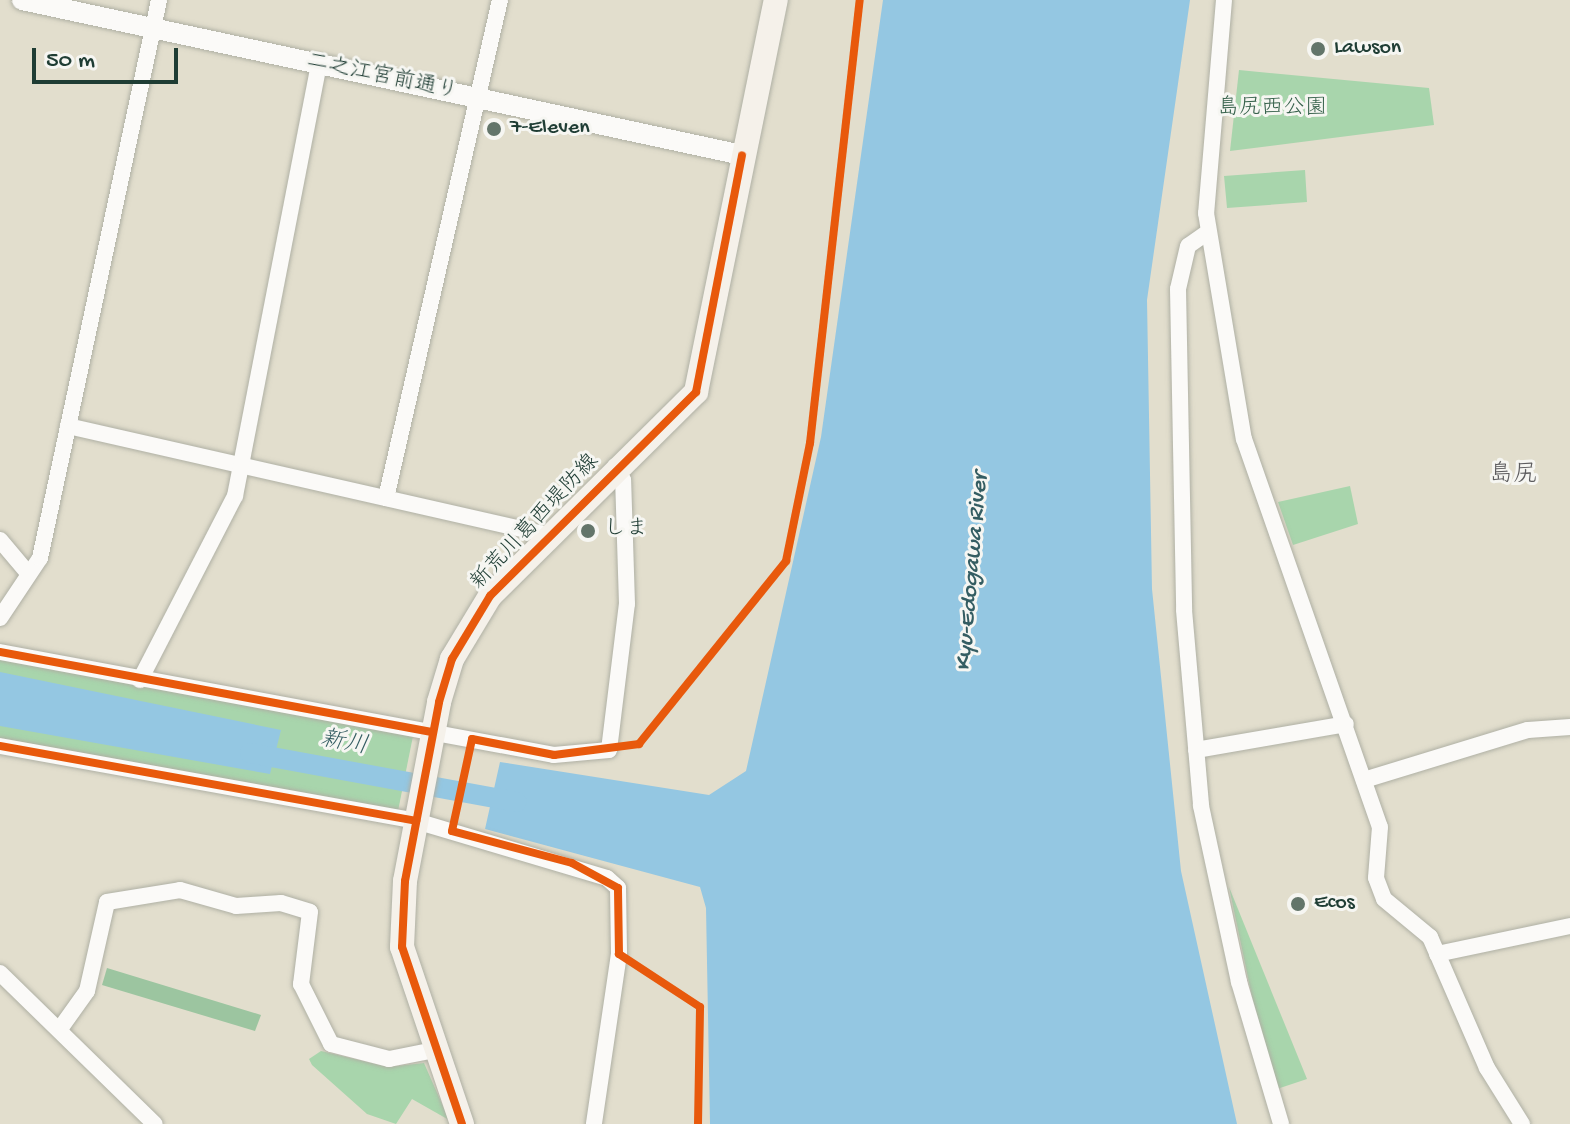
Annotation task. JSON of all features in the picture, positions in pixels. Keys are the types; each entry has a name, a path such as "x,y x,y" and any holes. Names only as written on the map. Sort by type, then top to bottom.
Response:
{"main road":[{"name":"新荒川葛西堤防線","path":"462,1124 402,947 416,816 431,738 461,642 490,596 702,380 742,155 776,0"}],"street":[{"name":"二之江宮前通り","path":"22,0 742,155"},
{"path":"0,618 27,572 40,558 159,0"},
{"path":"386,498 500,0"},
{"path":"1224,0 1205,166 1208,232 1244,439 1380,827 1376,878 1384,899 1430,937 1487,1068 1522,1124"},
{"path":"140,680 235,496 319,64"},
{"path":"1208,232 1188,246 1178,289 1184,610 1196,750 1239,982 1281,1124"},
{"path":"68,426 547,535"},
{"path":"0,652 431,738 554,755 609,750 627,604 623,480 615,466"},
{"path":"0,540 27,572"},
{"path":"1196,750 1346,724"},
{"path":"1364,780 1528,730 1570,727"},
{"path":"0,746 416,816 572,863 618,888 609,1060 594,1124"},
{"path":"62,1026 87,991 107,902 180,890 236,906 281,903 310,912 301,984 331,1044 389,1059 435,1050"},
{"path":"1437,954 1570,926"},
{"path":"0,973 62,1026 155,1124"}],"green space":[{"name":"島尻西公園","path":"1239,70 1429,88 1434,125 1230,151"},
{"path":"1305,170 1307,202 1227,208 1224,176"},
{"path":"1350,486 1358,524 1293,545 1278,502"},
{"path":"0,656 413,736 398,811 0,738"},
{"path":"1229,887 1307,1079 1277,1089 1256,1016"},
{"path":"107,968 261,1015 255,1031 102,985"},
{"path":"321,1051 388,1067 424,1063 449,1120 412,1099 396,1124 367,1114 312,1065 309,1059"}],"water":[{"name":"Kyu-Edogawa River","path":"883,0 1190,0 1147,300 1152,589 1181,871 1237,1124 710,1124 706,908 700,887 485,829 500,762 709,795 746,771 821,437"},
{"path":"0,672 281,730 270,774 0,726"}],"waterway":[{"name":"新川","path":"250,753 517,802"}],"cycle path":[{"path":"698,1124 700,1007 619,954 618,888 572,863 452,831 472,739 554,755 639,744 786,561 810,443 860,0"},
{"path":"462,1124 402,947 405,881 439,702 452,659 490,596 696,392 742,155"},
{"path":"0,652 432,732"},
{"path":"0,746 416,821"}],"place":[{"name":"Lawson","path":"1318,49"},
{"name":"7-Eleven","path":"494,129"},
{"name":"しま","path":"588,531"},
{"name":"Ecos","path":"1298,904"}],"district":[{"name":"島尻","path":"1513,476"}]}
